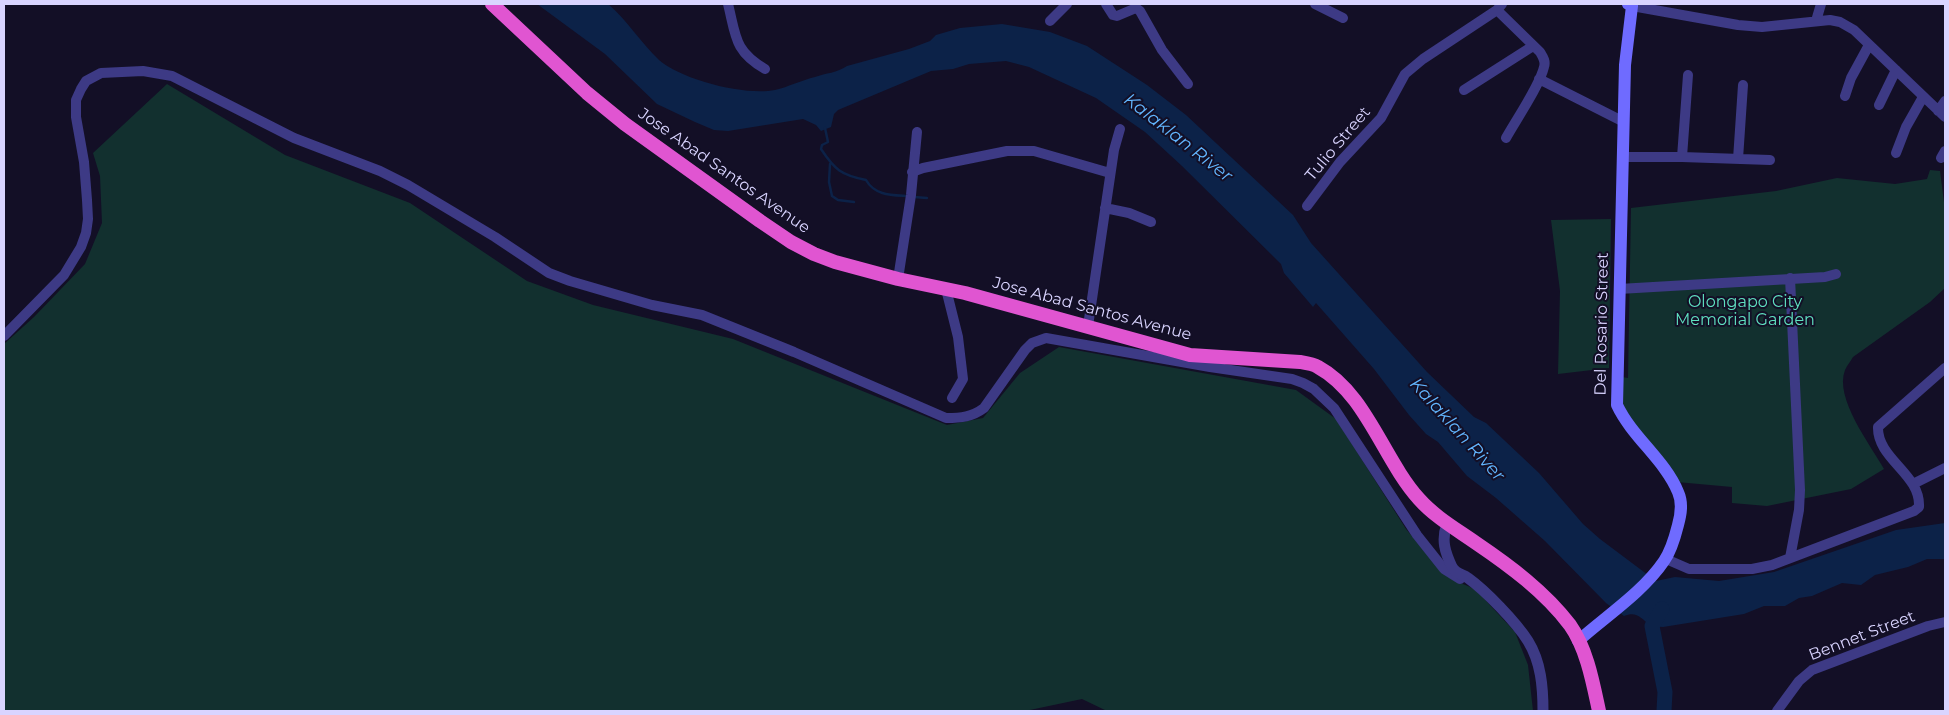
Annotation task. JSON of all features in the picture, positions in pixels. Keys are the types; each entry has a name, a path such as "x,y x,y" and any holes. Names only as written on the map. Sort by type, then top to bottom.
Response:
{"highway":[{"name":"Jose Abad Santos Avenue","path":"492,4 586,92 625,124 792,242 835,262 1088,326 1190,355 1300,362 1316,366 1335,378 1352,396 1401,476 1418,498 1447,524 1484,548 1530,584 1559,612 1578,641 1589,668 1599,711"}],"main road":[{"name":"Del Rosario Street","path":"1578,641 1654,574 1666,559 1680,516 1681,502 1670,477 1628,424 1616,405 1625,66 1630,5"}],"street":[{"path":"728,4 738,44 743,53 751,61 765,69"},
{"path":"1050,21 1067,4"},
{"path":"1106,4 1113,15 1117,16 1136,8 1140,11 1162,50 1188,84"},
{"path":"1316,4 1343,18"},
{"path":"1816,21 1821,4"},
{"path":"1630,5 1738,26 1762,27 1816,21 1840,22 1854,30 1942,114 1945,101"},
{"path":"1499,7 1545,60 1539,79 1506,138"},
{"name":"Tulio Street","path":"1307,206 1340,162 1375,126 1405,74 1423,58 1499,7"},
{"path":"1845,96 1851,78 1869,45"},
{"path":"1464,90 1533,46"},
{"path":"4,336 64,275 81,247 86,233 88,219 84,162 76,117 76,100 81,89 86,81 101,73 122,70 143,71 172,76 294,138 380,171 408,185 495,237 549,273 652,305 702,316 794,352 946,418 963,418 976,414 984,408 1025,350 1032,343 1046,338 1210,367 1292,379 1303,383 1334,408 1397,505 1444,569 1458,578 1475,584"},
{"path":"1879,104 1896,70"},
{"path":"1682,156 1688,75"},
{"path":"1539,79 1624,122"},
{"path":"1738,159 1743,85"},
{"path":"1896,153 1906,127 1923,97"},
{"path":"1088,326 1110,173 1120,129"},
{"path":"898,278 911,195 917,132"},
{"path":"912,172 923,168 1007,151 1034,151 1110,173"},
{"path":"1622,157 1682,156 1770,160"},
{"path":"1105,208 1129,213 1150,222"},
{"path":"1618,289 1824,277 1836,274"},
{"path":"1790,278 1800,490 1799,510 1790,558"},
{"path":"946,289 958,337 963,379 952,398"},
{"path":"1666,559 1689,569 1752,569 1772,565 1914,511 1919,507 1919,502 1913,484 1883,447 1878,435 1878,427 1945,368"},
{"path":"1913,484 1945,468"},
{"path":"1447,524 1442,537 1450,559 1459,562 1466,576 1518,629 1533,651 1541,679 1543,711"},
{"name":"Bennet Street","path":"1777,711 1798,681 1812,670 1928,626 1945,622"}],"green space":[{"path":"167,84 285,155 410,203 527,281 593,305 733,339 947,425 983,418 1020,373 1059,347 1296,390 1336,419 1406,529 1442,572 1458,582 1475,589 1515,632 1528,665 1533,711 1107,711 1082,699 1025,711 4,711 4,344 34,317 85,264 102,223 100,176 93,153"},
{"name":"Olongapo City Memorial Garden","path":"1930,170 1940,171 1945,210 1945,288 1930,302 1853,357 1845,370 1843,381 1844,394 1855,421 1884,469 1851,489 1767,506 1732,503 1732,487 1677,482 1620,409 1622,377 1628,378 1631,208 1776,191 1837,178 1895,184 1927,179"},
{"path":"1611,219 1609,368 1558,374 1560,291 1551,220"}],"water":[{"name":"Kalaklan River","path":"537,4 608,4 652,53 669,67 714,85 747,91 780,89 810,78 835,72 847,66 909,49 930,41 936,35 960,28 1002,24 1050,32 1087,46 1147,85 1186,115 1293,215 1311,243 1427,372 1474,417 1486,423 1539,473 1583,524 1656,581 1675,577 1719,581 1774,572 1896,530 1945,523 1945,559 1927,559 1908,567 1875,575 1861,585 1842,583 1812,596 1799,598 1785,606 1764,606 1744,614 1663,627 1650,626 1641,618 1632,614 1624,616 1606,603 1545,541 1496,498 1467,476 1438,442 1426,434 1409,415 1374,369 1316,303 1313,307 1284,273 1281,264 1182,166 1145,132 1096,98 1029,67 1006,61 969,64 953,69 931,71 838,110 834,114 831,127 821,131 816,125 803,119 728,131 714,130 657,104 605,54"}],"waterway":[{"path":"825,128 828,142 822,145 821,149 835,167 844,174 866,180 879,192 908,196"},
{"path":"830,164 829,182 832,196 838,200 854,202"},
{"path":"914,197 927,198"},
{"path":"1662,609 1652,626 1665,692 1664,711"}]}
